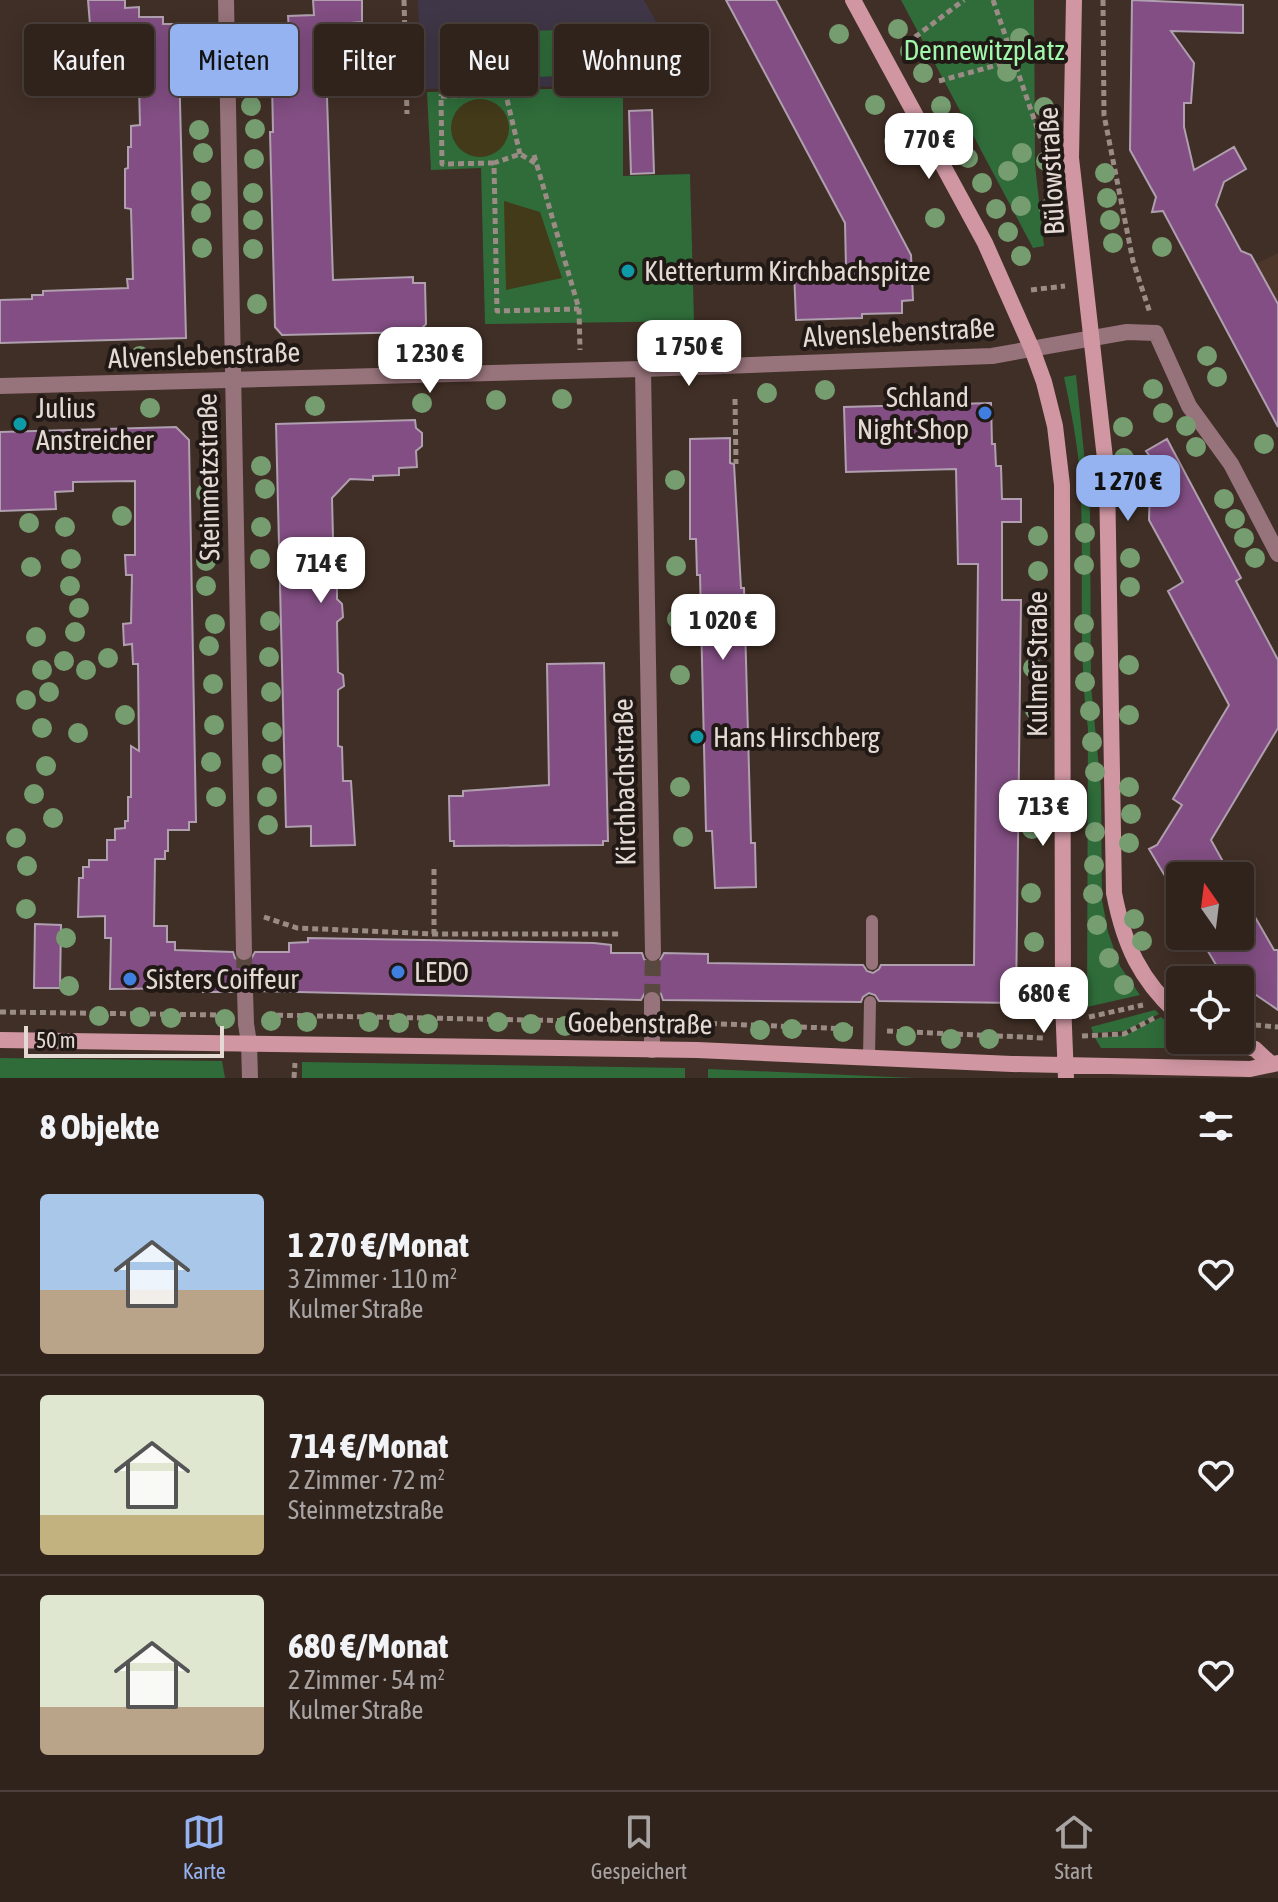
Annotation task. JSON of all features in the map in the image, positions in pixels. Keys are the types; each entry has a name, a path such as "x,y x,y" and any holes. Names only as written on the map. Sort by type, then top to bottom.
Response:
{"main road":[{"path":"853,0 985,243 1032,349"},
{"name":"Bülowstraße","path":"1074,0 1071,158 1091,338"},
{"path":"1091,338 1107,476 1114,893 1130,951 1146,978 1166,1000"},
{"name":"Kulmer Straße","path":"1032,349 1055,426 1062,485 1063,1002 1066,1072"},
{"name":"Goebenstraße","path":"0,1040 652,1050 869,1057 971,1070 1066,1072 1250,1069 1274,1063"},
{"path":"1254,1049 1274,1063"}],"street":[{"name":"Steinmetzstraße","path":"226,0 244,952"},
{"path":"1032,349 1127,332 1156,333 1189,406 1231,464 1278,554"},
{"name":"Alvenslebenstraße","path":"0,386 643,369 992,356 1032,349"},
{"name":"Kirchbachstraße","path":"643,369 653,953"},
{"path":"245,991 250,1078"},
{"path":"652,1000 652,1050"}],"lane":[{"path":"872,921 872,964"},
{"path":"869,1057 870,1002"}],"path":[{"path":"404,0 407,114"},
{"path":"915,37 964,0"},
{"path":"993,0 1042,142"},
{"path":"1103,0 1103,108 1133,261 1147,304"},
{"path":"939,81 1041,53"},
{"path":"520,154 494,163 442,164 441,96 506,95 520,154 535,163"},
{"path":"534,155 579,309 581,371"},
{"path":"494,163 497,311 579,309"},
{"path":"1031,290 1066,286"},
{"path":"735,399 736,464"},
{"path":"434,869 434,934"},
{"path":"244,910 297,928 434,934 619,934"},
{"path":"1089,1017 1148,1003"},
{"path":"0,1012 233,1015"},
{"path":"258,1015 642,1022"},
{"path":"1094,1036 1124,1034 1160,1015"},
{"path":"665,1022 857,1029"},
{"path":"1254,1024 1278,1027"},
{"path":"884,1030 1002,1038"},
{"path":"294,1078 295,1062"}],"shaded area":[{"path":"418,0 644,0 658,24 554,24 554,86 538,87 538,24 440,24 440,89 424,89 424,24 419,24"},
{"path":"1278,253 1278,306 1256,264"}],"green space":[{"name":"Dennewitzplatz","path":"901,0 1034,0 1035,165 1044,246 1033,248"},
{"path":"554,30 554,76 538,77 538,31"},
{"path":"538,89 554,89 554,96 623,96 623,176 690,174 694,321 485,324 481,168 431,170 427,92 440,92 440,96 538,96"},
{"path":"1076,375 1090,512 1091,686 1101,788 1102,900 1108,932 1120,966 1140,995 1087,1007 1088,729 1083,667 1080,479 1064,377"},
{"path":"1155,1010 1159,1014 1125,1031 1093,1033 1091,1027"},
{"path":"1161,1017 1166,1021 1166,1048 1101,1048 1095,1038 1126,1035"},
{"path":"0,1058 222,1061 225,1078 0,1078"},
{"path":"302,1062 685,1068 685,1078 302,1078"},
{"path":"708,1069 915,1078 708,1078"}],"sand":[{"path":"480,99 501,107 509,128 501,149 480,157 459,149 451,128 459,107"},
{"path":"504,201 540,212 562,278 506,290"}],"building":[{"path":"88,0 125,0 125,8 139,7 139,17 163,17 163,24 170,24 170,96 180,96 186,338 0,343 0,300 32,299 32,295 43,295 43,291 128,288 127,279 133,279 131,209 125,208 125,169 128,168 128,147 131,147 131,126 140,125 139,96 154,96 154,24 90,24"},
{"path":"313,0 362,0 362,22 314,24 314,96 327,96 333,280 413,277 413,283 425,283 426,324 418,332 282,335 275,327 270,132 273,132 272,96 298,96 298,24 289,24 288,16 314,15"},
{"path":"726,0 776,0 911,255 913,300 902,301 902,313 796,320 794,270 846,268 845,223"},
{"path":"1132,0 1243,5 1243,33 1171,31 1194,63 1191,103 1184,103 1184,127 1194,170 1234,147 1246,169 1224,182 1216,205 1241,251 1251,255 1278,304 1278,427 1163,211 1152,212 1156,197 1130,150"},
{"path":"652,110 654,173 631,174 629,111"},
{"path":"991,403 992,444 995,444 996,466 1001,466 1002,499 1021,499 1021,522 1002,522 1002,600 1021,600 1016,1003 879,1001 869,993 861,1002 663,1000 661,994 653,989 646,991 641,1000 256,991 254,985 245,980 239,982 234,992 203,992 203,988 110,989 111,938 105,938 105,916 78,917 79,878 83,878 83,867 89,867 89,860 107,860 107,840 115,840 115,829 125,828 128,797 131,797 131,746 139,751 138,664 133,664 132,644 124,645 123,624 131,623 132,575 126,575 125,555 135,555 135,481 73,482 73,491 55,492 56,509 0,511 0,432 176,427 189,440 196,822 189,822 189,830 168,830 165,859 155,859 154,926 167,926 167,942 175,942 175,950 233,952 235,958 243,963 250,961 255,952 289,952 289,943 308,942 308,938 594,943 611,945 611,953 642,953 644,959 652,964 659,962 664,953 708,954 708,963 863,965 873,973 881,965 974,965 978,564 958,564 956,469 846,472 844,407"},
{"path":"415,420 416,428 422,433 422,446 416,451 417,467 399,468 399,475 373,476 373,480 350,479 332,498 334,577 337,576 337,599 342,604 343,617 337,622 338,672 343,675 344,686 338,690 338,746 342,747 343,781 351,781 355,845 311,846 311,826 286,827 276,424"},
{"path":"730,438 741,588 744,588 751,843 755,843 756,887 715,888 712,831 706,831 700,575 697,575 696,539 690,539 690,439"},
{"path":"1167,439 1241,578 1236,581 1278,660 1278,728 1211,840 1223,862 1166,862 1166,876 1149,849 1157,845 1182,805 1173,799 1229,705 1168,591 1183,582 1149,520 1151,458 1146,451"},
{"path":"604,663 608,841 603,841 603,845 454,846 454,841 450,841 449,796 463,796 463,791 549,785 547,664"},
{"path":"1254,915 1274,950 1278,950 1278,1010 1254,994 1254,966 1217,966 1207,950 1254,950"},
{"path":"35,924 61,925 60,988 34,988"}],"tunnel":[{"path":"244,952 245,991"},
{"path":"652,1000 653,953"}],"place":[{"name":"Kletterturm Kirchbachspitze","path":"628,271"},
{"name":"Schland Night Shop","path":"985,413"},
{"name":"Julius Anstreicher","path":"20,424"},
{"name":"Hans Hirschberg","path":"697,737"},
{"name":"LEDO","path":"398,972"},
{"name":"Sisters Coiffeur","path":"130,979"}]}
